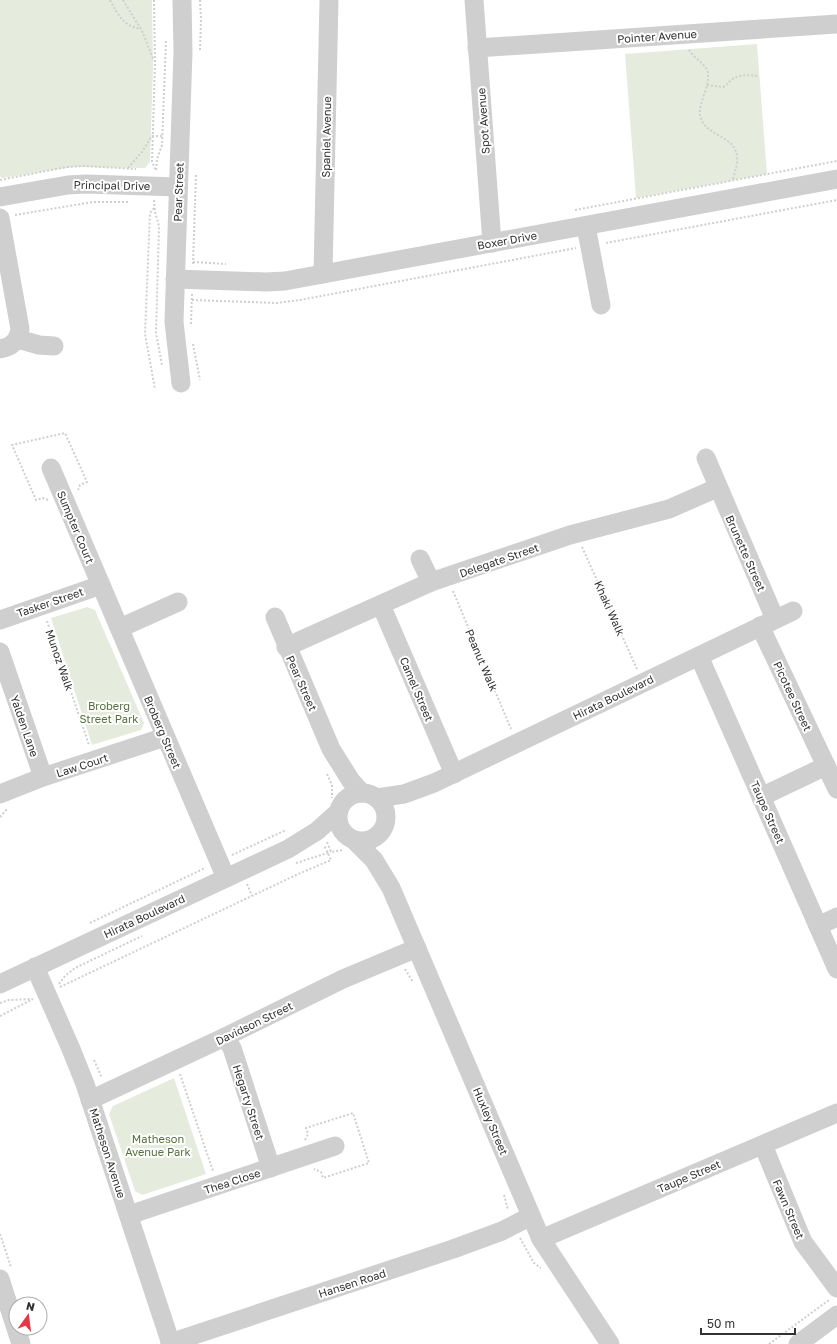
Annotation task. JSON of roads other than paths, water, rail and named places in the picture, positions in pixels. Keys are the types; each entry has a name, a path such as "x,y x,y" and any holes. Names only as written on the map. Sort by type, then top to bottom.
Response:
{"street":[{"name":"Pear Street","path":"182,0 182,52 174,322 182,383"},
{"name":"Spaniel Avenue","path":"322,274 329,0"},
{"name":"Spot Avenue","path":"474,0 492,243"},
{"name":"Pointer Avenue","path":"477,48 837,24"},
{"name":"Boxer Drive","path":"175,279 266,282 285,281 837,179"},
{"name":"Principal Drive","path":"0,198 80,184 178,187"},
{"path":"0,218 20,324 18,339 10,347 0,349"},
{"path":"586,226 601,305"},
{"path":"18,339 39,345 54,346"},
{"name":"Brunette Street","path":"706,458 768,622"},
{"name":"Sumpter Court","path":"52,468 101,585"},
{"name":"Delegate Street","path":"286,647 439,580 576,534 669,509 718,488"},
{"path":"420,559 439,580"},
{"name":"Tasker Street","path":"0,620 101,585"},
{"name":"Broberg Street","path":"101,585 223,870"},
{"path":"120,628 178,602"},
{"name":"Camel Street","path":"381,605 454,774"},
{"name":"Hirata Boulevard","path":"384,827 402,805 434,784 793,611"},
{"name":"Pear Street","path":"275,617 286,647 331,749 351,781 370,796"},
{"name":"Picotee Street","path":"768,622 826,766 837,788"},
{"name":"Yalden Lane","path":"0,652 43,777"},
{"name":"Taupe Street","path":"699,656 837,969"},
{"name":"Law Court","path":"0,794 43,777 96,761 165,737"},
{"name":"Pear Street","path":"331,749 341,807"},
{"path":"762,796 826,766"},
{"name":"Hirata Boulevard","path":"370,796 404,794 434,784"},
{"path":"355,794 370,796 382,804 386,811 384,827 373,839 365,842 352,840 342,833 338,826 341,807 347,797 355,794"},
{"name":"Hirata Boulevard","path":"290,857 341,807"},
{"name":"Huxley Street","path":"384,827 384,855 391,888"},
{"name":"Hirata Boulevard","path":"0,984 223,870 290,857 352,840"},
{"name":"Huxley Street","path":"352,840 374,860 391,888 418,948 541,1240 610,1344"},
{"path":"818,926 837,917"},
{"name":"Davidson Street","path":"90,1100 225,1037 343,979 418,948"},
{"name":"Matheson Avenue","path":"34,967 72,1049 129,1215 170,1343"},
{"name":"Hegarty Street","path":"225,1037 232,1048 271,1168"},
{"name":"Taupe Street","path":"541,1240 837,1113"},
{"name":"Fawn Street","path":"763,1145 803,1242 834,1301"},
{"name":"Thea Close","path":"129,1215 335,1146"},
{"name":"Hansen Road","path":"170,1343 453,1249 502,1231 531,1216"},
{"path":"0,1279 21,1344"},
{"path":"798,1344 834,1301"}],"park label":[{"name":"Broberg Street Park","path":"109,711"},
{"name":"Matheson Avenue Park","path":"158,1144"}]}
